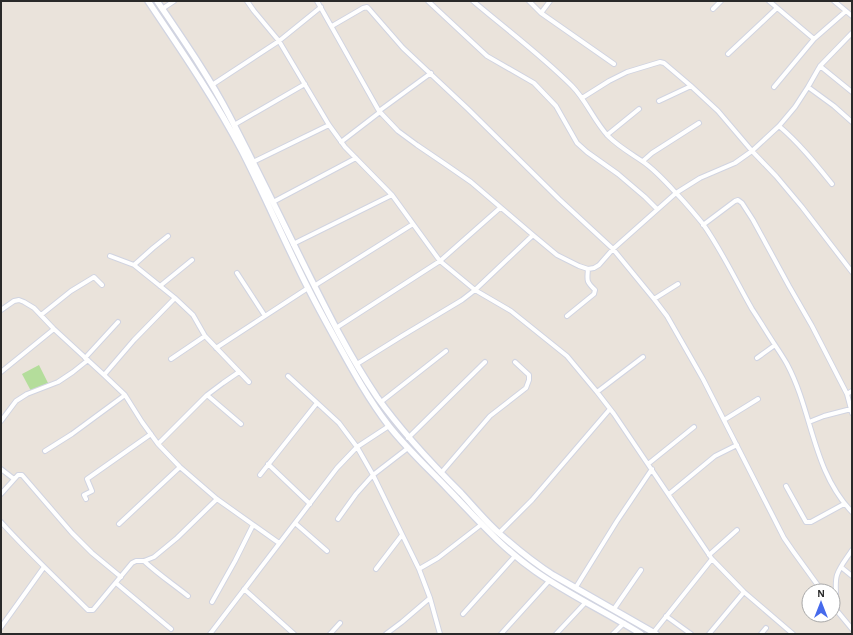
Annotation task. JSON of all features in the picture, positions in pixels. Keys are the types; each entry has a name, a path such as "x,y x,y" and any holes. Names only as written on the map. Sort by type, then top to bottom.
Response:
{"main road":[{"path":"148,1 189,61 242,151 352,369 389,426 408,448 515,556 550,581 641,634"},
{"path":"156,1 212,85 234,125 293,244 311,287 381,402 408,438 499,533 537,564 654,633"}],"street":[{"path":"162,9 174,1"},
{"path":"247,1 279,41 329,125 341,142 392,195 440,260 475,290 510,311 567,356 610,408 711,557 744,592 793,634"},
{"path":"317,1 379,112 417,145 471,182 557,255 588,269 599,266 613,249 657,208 676,193 700,178 735,163 752,152 795,108 820,66 852,33"},
{"path":"428,1 487,56 534,83 556,106 577,144 618,174 657,208"},
{"path":"472,1 544,60 572,86 607,135 654,170 703,225 787,364 809,422 817,452 834,490 852,512"},
{"path":"529,1 541,13 614,64"},
{"path":"541,13 550,1"},
{"path":"714,9 721,1"},
{"path":"768,1 814,38"},
{"path":"834,1 852,16"},
{"path":"212,85 279,41 321,7"},
{"path":"332,26 367,7 404,48 559,199 613,249 654,299 670,322 724,420 784,538 816,583"},
{"path":"728,54 777,8"},
{"path":"774,87 814,38 846,11"},
{"path":"582,98 609,81 627,72 660,62 664,63 718,111 752,152 794,197 852,272"},
{"path":"820,66 852,92"},
{"path":"341,142 431,73"},
{"path":"234,125 305,84"},
{"path":"659,101 691,86"},
{"path":"808,87 834,106 852,122"},
{"path":"607,135 639,109"},
{"path":"643,161 652,153 699,124"},
{"path":"253,162 329,125"},
{"path":"779,126 808,155 832,184"},
{"path":"273,202 356,158"},
{"path":"293,244 392,195"},
{"path":"703,225 735,201 738,200 742,203 812,326 847,394 851,411 824,416 809,422"},
{"path":"336,328 440,260 500,208"},
{"path":"216,348 413,224"},
{"path":"357,364 462,300 475,290 533,235"},
{"path":"134,266 168,236"},
{"path":"110,256 134,266 175,298 193,315 205,336 249,382"},
{"path":"160,286 192,260"},
{"path":"567,316 595,292 587,280 588,269"},
{"path":"237,273 265,316"},
{"path":"41,315 71,291 94,277 102,285"},
{"path":"654,299 678,284"},
{"path":"104,374 175,298"},
{"path":"1,310 14,301 19,300 34,308 54,329 125,395 158,444 180,467 217,499 279,543"},
{"path":"1,421 16,401 27,394 58,382 73,372 118,322"},
{"path":"1,372 54,329"},
{"path":"171,359 205,336"},
{"path":"756,358 775,345"},
{"path":"381,402 446,351"},
{"path":"597,392 643,357"},
{"path":"408,438 485,362"},
{"path":"441,473 490,416 526,388 529,375 515,362"},
{"path":"158,444 207,396 239,372"},
{"path":"288,376 339,423 357,447 373,475 419,569 430,598 440,634"},
{"path":"847,394 852,390"},
{"path":"45,451 72,434 125,395"},
{"path":"207,396 241,424"},
{"path":"724,420 758,399"},
{"path":"260,474 317,403"},
{"path":"499,533 532,500 610,408"},
{"path":"210,634 337,468 357,447 389,426"},
{"path":"648,464 694,427"},
{"path":"86,499 84,495 92,491 86,480 151,434"},
{"path":"668,494 715,456 737,445"},
{"path":"338,519 356,494 373,475 408,448"},
{"path":"268,464 310,504"},
{"path":"119,524 180,467"},
{"path":"1,468 14,478"},
{"path":"576,587 617,521 652,469"},
{"path":"1,494 14,478 18,475 22,475 72,533 92,553 121,577"},
{"path":"786,486 806,522 811,522 844,504"},
{"path":"1,522 21,544 88,610 93,610 132,563 136,561 144,561 154,557 177,538 217,499"},
{"path":"294,523 327,552"},
{"path":"419,569 438,558 482,524"},
{"path":"212,602 253,525"},
{"path":"1,531 6,527"},
{"path":"654,633 711,557 737,530"},
{"path":"376,569 402,535"},
{"path":"836,583 837,575 852,550"},
{"path":"463,614 515,556"},
{"path":"144,561 154,571 188,596"},
{"path":"1,627 44,567"},
{"path":"841,567 852,576"},
{"path":"614,609 641,570"},
{"path":"500,634 550,581"},
{"path":"116,583 171,629"},
{"path":"244,589 294,634"},
{"path":"709,634 744,592"},
{"path":"386,634 430,598"},
{"path":"556,634 586,602"},
{"path":"666,616 691,634"},
{"path":"841,616 852,629"},
{"path":"330,634 340,623"},
{"path":"613,634 624,623"},
{"path":"761,634 766,628"}],"green space":[{"path":"39,365 48,383 31,391 22,374"}]}
